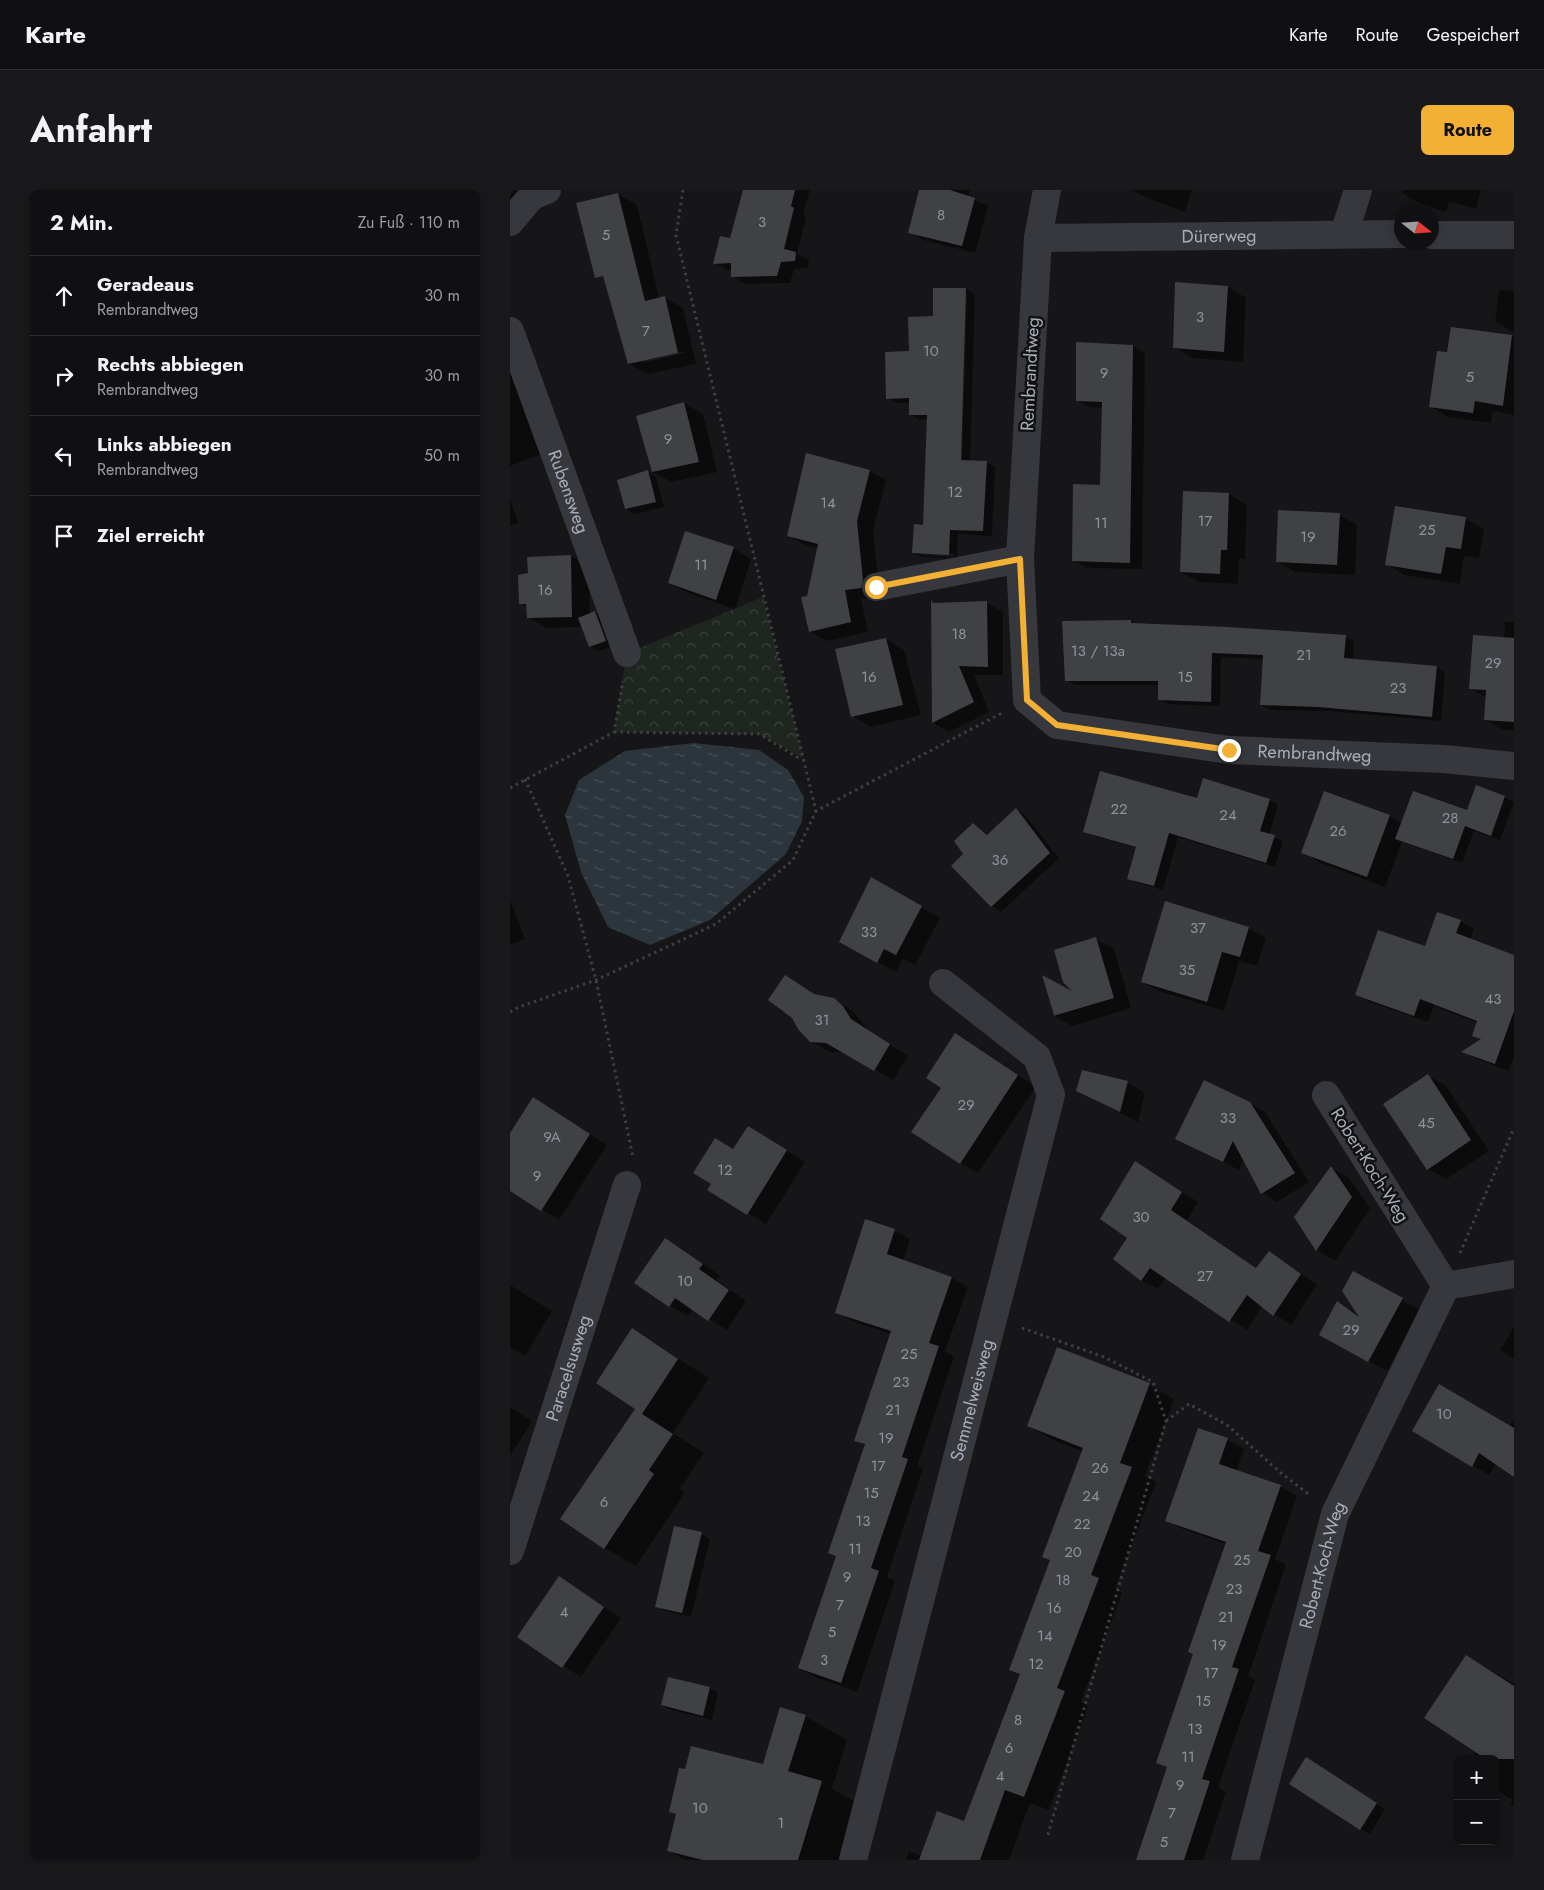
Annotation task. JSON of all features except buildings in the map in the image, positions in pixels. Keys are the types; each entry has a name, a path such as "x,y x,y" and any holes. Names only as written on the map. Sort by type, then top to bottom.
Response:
{"street":[{"path":"510,222 532,196 547,190"},
{"name":"Rembrandtweg","path":"1047,190 1038,238 1020,559 1027,700 1057,725 1229,750 1444,759 1514,766"},
{"path":"1344,234 1358,190"},
{"name":"Dürerweg","path":"1038,238 1394,234"},
{"path":"1439,235 1514,235"},
{"name":"Rubensweg","path":"510,331 627,653"},
{"path":"876,587 1020,559"},
{"name":"Semmelweisweg","path":"852,1860 1051,1095 1037,1057 943,983"},
{"name":"Robert-Koch-Weg","path":"1245,1860 1335,1514 1446,1286 1326,1095"},
{"name":"Paracelsusweg","path":"510,1550 627,1185"},
{"path":"1446,1286 1514,1274"}],"path":[{"path":"683,190 676,235 816,811"},
{"path":"614,732 627,653"},
{"path":"510,1012 519,1007 596,980 716,924 793,860 816,811 1027,700"},
{"path":"510,788 614,732 759,734 803,761"},
{"path":"525,779 568,876 596,980 633,1156 627,1185"},
{"path":"1446,1286 1514,1128"},
{"path":"994,1319 1104,1357 1153,1382 1166,1421 1047,1838"},
{"path":"1166,1421 1189,1404 1227,1425 1281,1474 1335,1514"}],"green space":[{"path":"763,597 803,758 759,734 614,732 627,653"}],"water":[{"path":"694,743 759,750 788,770 804,797 802,821 786,854 710,920 650,945 608,927 581,872 565,815 579,780 625,751"}],"route":[{"path":"876,587 1020,559 1027,700 1057,725 1229,750"}]}
